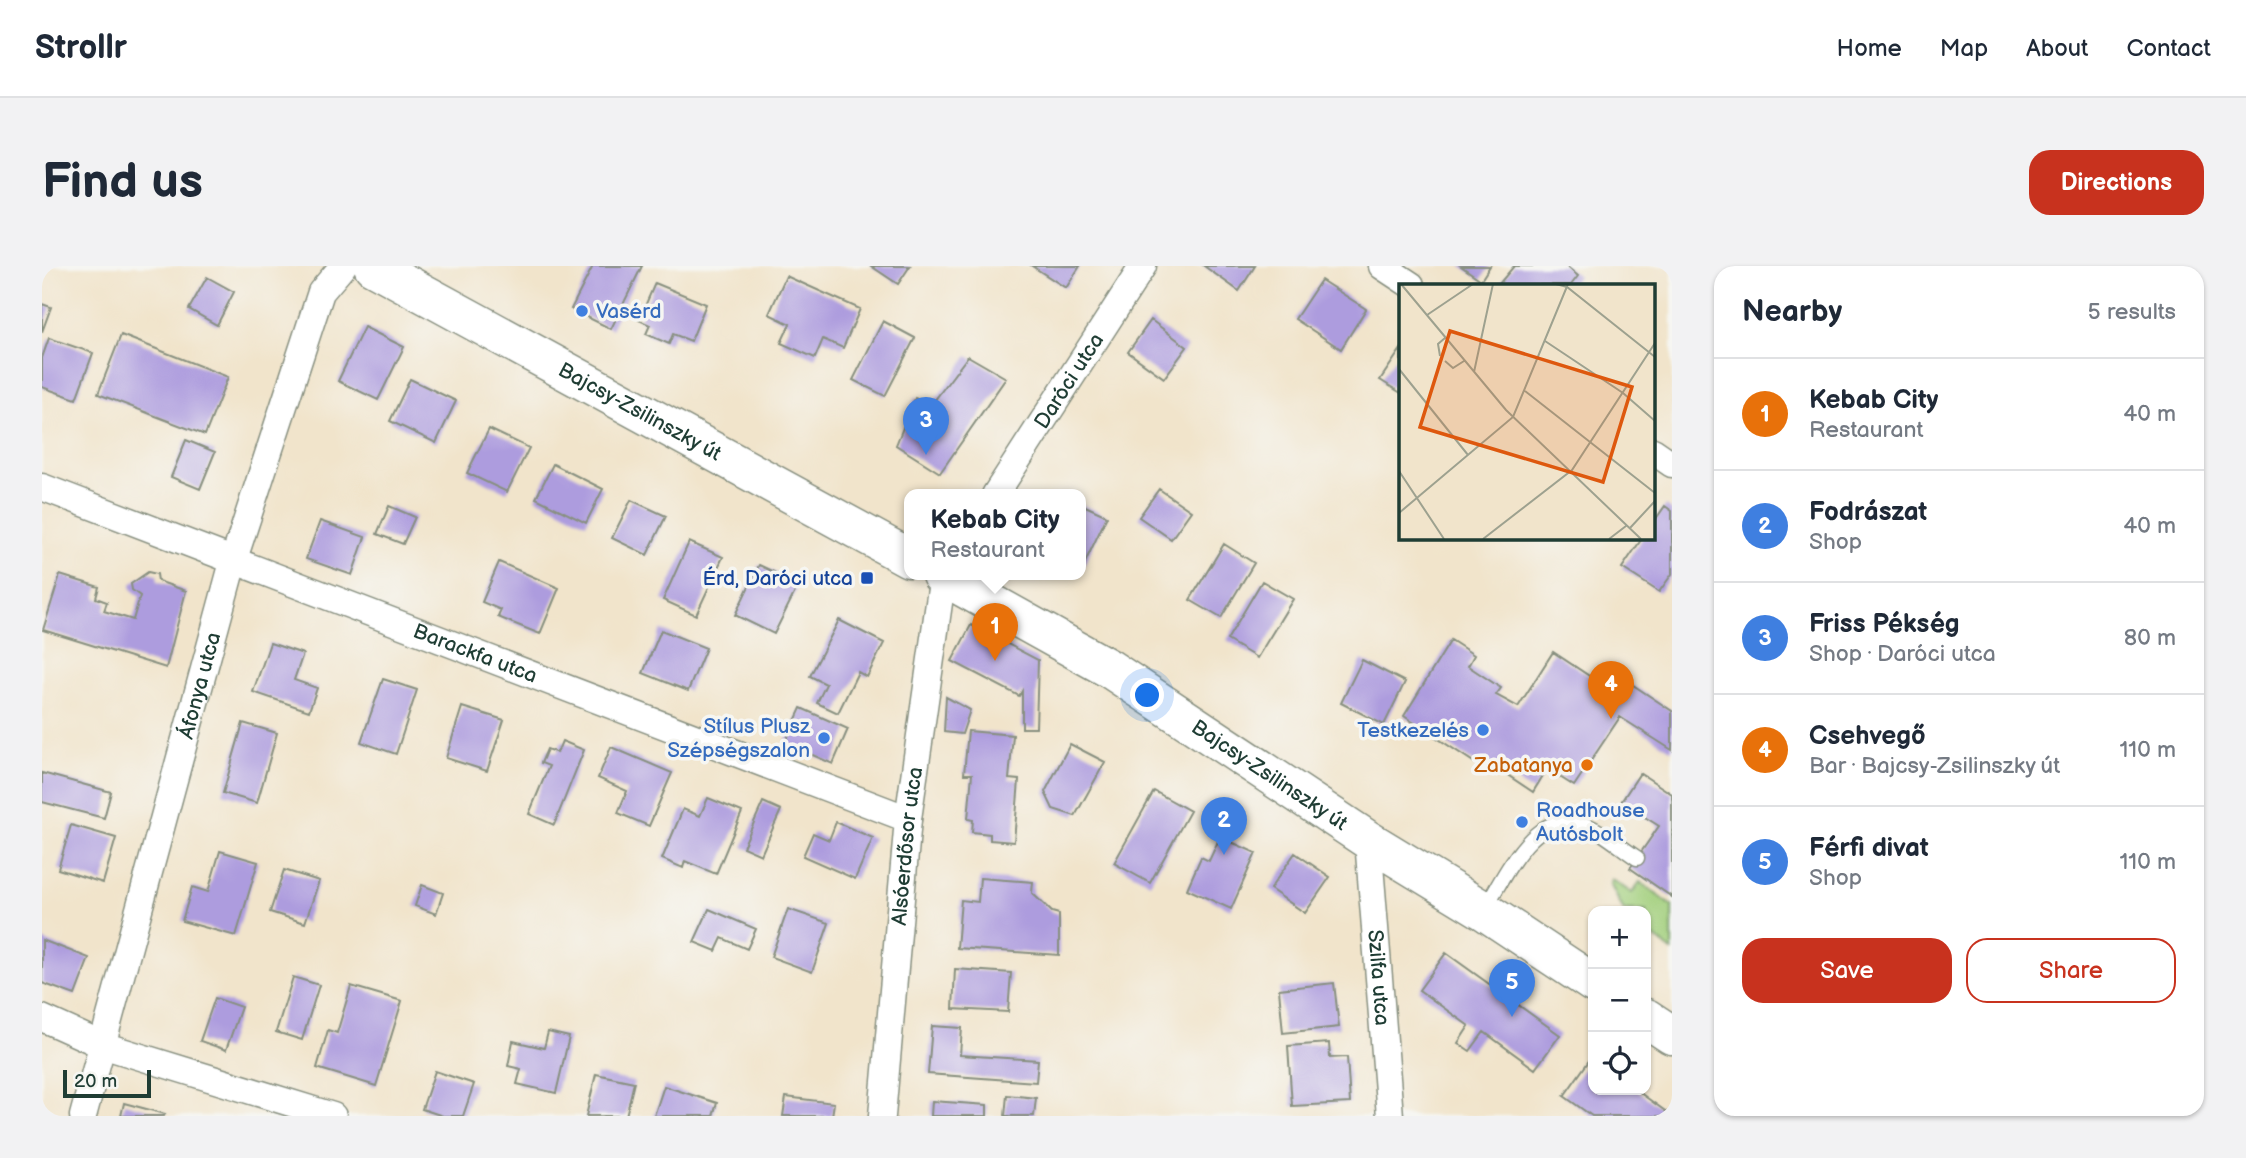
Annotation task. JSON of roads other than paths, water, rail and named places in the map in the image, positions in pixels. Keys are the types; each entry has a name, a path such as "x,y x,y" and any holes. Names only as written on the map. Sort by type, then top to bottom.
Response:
{"main road":[{"name":"Bajcsy-Zsilinszky út","path":"373,266 904,555"},
{"name":"Bajcsy-Zsilinszky út","path":"949,580 1111,669 1368,840 1483,910 1588,980"},
{"path":"1651,1021 1672,1035"}],"street":[{"name":"Áfonya utca","path":"83,1116 233,562 321,292 343,266"},
{"name":"Daróci utca","path":"999,489 1143,266"},
{"path":"1382,266 1409,284"},
{"path":"1654,452 1672,464"},
{"name":"Barackfa utca","path":"42,487 908,819"},
{"name":"Alsóerdősor utca","path":"882,1116 908,819 941,580"},
{"name":"Szilfa utca","path":"1368,840 1390,1116"},
{"path":"42,1018 102,1045 333,1116"}],"lane":[{"path":"1483,910 1530,839 1553,826 1582,824 1637,858"}],"place":[{"name":"Vasérd","path":"582,311"},
{"name":"Friss Pékség","path":"926,455"},
{"name":"Érd, Daróci utca","path":"867,578"},
{"name":"Kebab City","path":"995,661"},
{"name":"Csehvegő","path":"1611,719"},
{"name":"Testkezelés","path":"1483,730"},
{"name":"Stílus Plusz Szépségszalon","path":"824,738"},
{"name":"Zabatanya","path":"1587,765"},
{"name":"Roadhouse Autósbolt","path":"1522,822"},
{"name":"Fodrászat","path":"1224,855"},
{"name":"Férfi divat","path":"1512,1017"}]}
